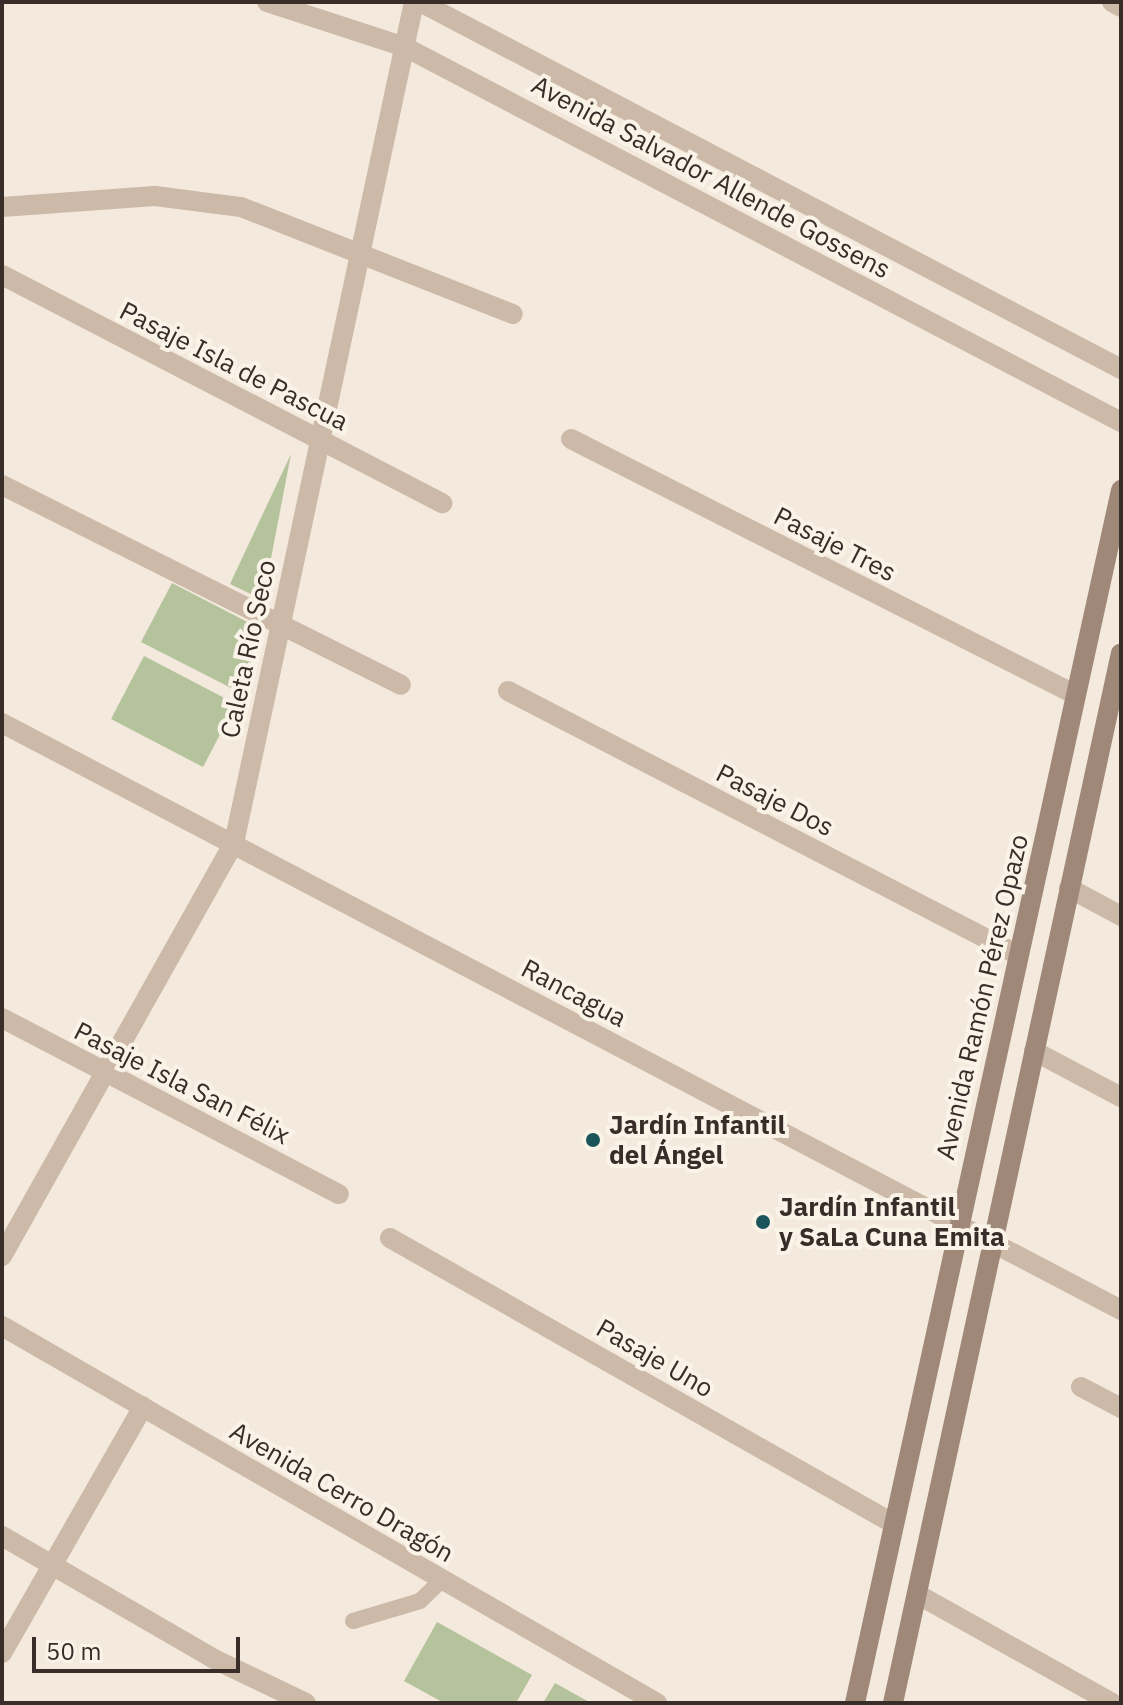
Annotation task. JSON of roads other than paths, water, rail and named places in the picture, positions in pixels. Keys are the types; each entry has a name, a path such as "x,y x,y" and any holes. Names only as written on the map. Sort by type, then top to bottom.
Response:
{"main road":[{"name":"Avenida Ramón Pérez Opazo","path":"855,1703 1121,490"},
{"path":"893,1703 1069,888 1113,727 1121,653"}],"street":[{"name":"Avenida Salvador Allende Gossens","path":"267,2 405,47 1121,422"},
{"name":"Avenida Salvador Allende Gossens","path":"417,2 1121,369"},
{"name":"Caleta Río Seco","path":"2,1256 108,1073 234,843 360,250 417,2"},
{"path":"1112,2 1121,7"},
{"path":"2,207 125,196 184,197 268,215 513,314"},
{"name":"Pasaje Isla de Pascua","path":"2,275 442,503"},
{"name":"Pasaje Tres","path":"571,439 1076,695"},
{"path":"2,485 401,685"},
{"name":"Pasaje Dos","path":"508,691 1018,955"},
{"name":"Rancagua","path":"2,723 1121,1310"},
{"path":"1069,888 1121,916"},
{"name":"Pasaje Isla San Félix","path":"2,1018 339,1194"},
{"path":"1034,1051 1121,1097"},
{"name":"Pasaje Uno","path":"390,1238 894,1524"},
{"name":"Avenida Cerro Dragón","path":"2,1326 657,1703"},
{"path":"1081,1387 1121,1408"},
{"path":"2,1653 143,1407"},
{"path":"2,1536 214,1659 306,1703"},
{"path":"917,1594 1112,1703"}],"lane":[{"path":"353,1621 420,1601 442,1580"}],"place":[{"name":"Jardín Infantil del Ángel","path":"593,1140"},
{"name":"Jardín Infantil y SaLa Cuna Emita","path":"763,1222"}]}
